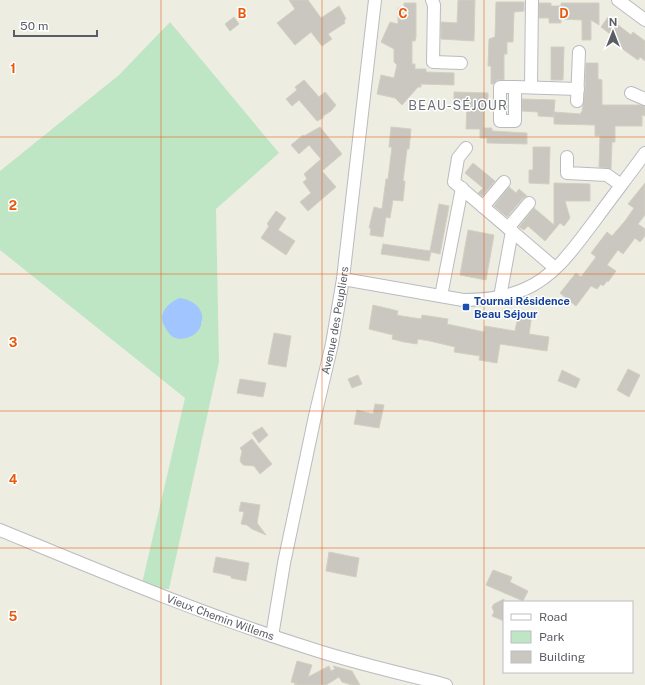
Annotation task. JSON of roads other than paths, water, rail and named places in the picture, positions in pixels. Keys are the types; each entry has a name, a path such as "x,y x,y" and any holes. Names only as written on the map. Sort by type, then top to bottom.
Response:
{"street":[{"name":"Avenue des Peupliers","path":"272,636 284,563 332,344 343,279 375,0"},
{"path":"432,0 434,5 433,62 461,63"},
{"path":"531,87 532,0"},
{"path":"618,0 645,20"},
{"path":"515,87 531,87 577,95 579,52"},
{"path":"631,93 645,99"},
{"path":"466,148 458,158 454,182 555,268"},
{"path":"343,279 463,300 482,300 500,297 525,289 542,279 564,260 645,153"},
{"path":"567,157 567,173 607,175 621,185"},
{"path":"484,207 504,182"},
{"path":"441,296 462,188"},
{"path":"500,297 510,229 529,203"},
{"name":"Vieux Chemin Willems","path":"0,530 164,597 272,636 311,649 446,685"}],"water":[{"path":"179,298 190,301 196,305 201,311 202,316 201,325 197,332 190,337 181,339 173,337 170,334 165,327 162,318 164,310 167,306"}],"place":[{"name":"Tournai Résidence Beau Séjour","path":"466,307"}],"district":[{"name":"BEAU-SÉJOUR","path":"458,105"}]}
